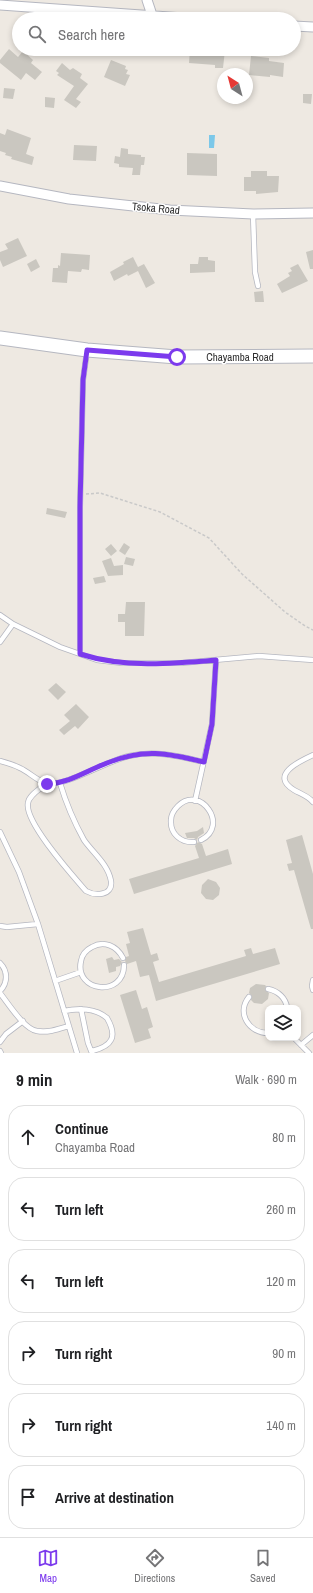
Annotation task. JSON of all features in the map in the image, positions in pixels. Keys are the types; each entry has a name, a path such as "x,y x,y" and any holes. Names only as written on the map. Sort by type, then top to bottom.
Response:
{"main road":[{"name":"Chayamba Road","path":"0,338 87,350 177,357 313,356"}],"street":[{"path":"148,0 151,12"},
{"path":"0,5 106,12"},
{"path":"301,26 313,27"},
{"name":"Tsoka Road","path":"0,186 69,200 170,210 253,214 313,213"}],"lane":[{"path":"253,214 255,272 258,286"},
{"path":"80,654 80,494 83,380 87,350"},
{"path":"0,615 13,624 60,647 97,660 141,664 181,663 259,656 313,660"},
{"path":"0,642 13,624"},
{"path":"196,801 212,724 216,660"},
{"path":"60,783 68,806 80,832 85,841 103,863 111,880 107,891 99,894 92,894 86,891 47,844 30,817 27,809 28,802 33,795 47,784 60,783 107,763 128,756 152,752 170,754 204,762"},
{"path":"313,755 289,768 285,779 293,790 309,797 313,802"},
{"path":"0,761 20,768 47,784"},
{"path":"194,842 188,843 180,840 174,834 171,826 171,818 174,810 179,804 187,801 196,801 203,804 209,809 212,817 213,825 210,833 201,840"},
{"path":"0,832 19,872 38,924 77,1053"},
{"path":"0,847 6,844"},
{"path":"0,926 7,927 38,924"},
{"path":"123,958 116,948 110,945 96,945 85,952 80,966 81,972 89,984 95,987 108,987 115,984 120,979 123,973 124,965"},
{"path":"0,963 5,969 6,979 0,992 22,1021 36,1031 50,1031 68,1026"},
{"path":"55,981 81,972"},
{"path":"313,980 313,990"},
{"path":"268,989 281,995 286,1005"},
{"path":"249,997 244,1009 245,1020 252,1029 265,1033"},
{"path":"64,1011 81,1009 97,1011 103,1014 110,1023 112,1038 110,1044 92,1052 88,1043 81,1009"},
{"path":"0,1042 6,1034 22,1021"},
{"path":"301,1045 313,1035"},
{"path":"297,1041 309,1053"}],"path":[{"path":"80,494 100,493 146,507 160,512 209,538 242,574 285,612 313,630"}],"water":[{"path":"209,135 215,135 214,148 209,148"}],"building":[{"path":"9,49 12,52 12,56 29,56 33,60 31,63 42,72 35,80 26,73 21,80 0,63 0,60"},
{"path":"190,56 224,56 223,68 215,68 215,65 189,63"},
{"path":"251,56 269,58 269,61 284,63 283,77 270,75 270,77 253,75 253,68 250,68"},
{"path":"111,60 126,66 125,69 128,70 126,74 130,75 125,86 104,77"},
{"path":"62,63 70,70 73,68 82,74 80,78 88,84 76,99 81,102 76,108 64,100 74,86 57,75 59,73 56,71"},
{"path":"4,88 15,89 13,99 3,98"},
{"path":"303,94 312,94 311,104 303,103"},
{"path":"45,97 55,98 54,108 45,107"},
{"path":"7,129 31,138 26,154 34,157 32,165 11,159 12,157 5,155 6,153 0,151 0,133 5,135"},
{"path":"74,145 97,146 96,161 73,160"},
{"path":"121,148 128,149 128,154 141,155 141,157 145,157 144,165 141,165 140,175 132,175 133,168 119,167 119,164 114,163 115,156 120,157"},
{"path":"187,153 217,154 217,176 187,175"},
{"path":"251,171 267,171 267,176 279,176 278,192 256,194 256,191 244,191 244,177 251,177"},
{"path":"18,238 27,256 3,267 0,260 0,252 8,249 5,244"},
{"path":"313,250 313,269 310,269 306,252"},
{"path":"61,253 90,255 89,270 82,269 81,272 68,271 67,283 52,282 53,268 58,268 58,265 60,266"},
{"path":"133,257 138,267 144,264 155,283 146,288 138,271 128,276 127,274 114,281 110,272 124,264 123,262"},
{"path":"199,257 208,257 208,260 215,261 215,272 190,273 190,264 198,264"},
{"path":"36,259 40,267 31,272 27,264"},
{"path":"298,264 308,281 282,293 277,284 290,276 288,273 292,271 290,268"},
{"path":"263,291 264,302 255,302 254,292"},
{"path":"47,508 67,512 65,518 46,514"},
{"path":"124,543 130,547 125,555 119,551"},
{"path":"111,544 117,551 111,556 105,549"},
{"path":"126,557 135,559 133,566 124,564"},
{"path":"111,558 114,566 123,565 123,575 108,576 102,561"},
{"path":"104,576 106,582 95,584 93,578"},
{"path":"126,602 145,602 144,636 125,636 125,622 118,622 118,614 125,614"},
{"path":"56,683 66,692 58,700 48,690"},
{"path":"76,704 89,717 78,729 75,726 64,735 59,730 70,721 64,715"},
{"path":"203,827 204,833 198,837 197,840 194,838 187,838 185,833 197,831"},
{"path":"302,835 313,874 313,929 311,929 294,870 289,871 287,864 292,863 286,840"},
{"path":"198,842 202,844 206,856 228,849 232,864 134,894 129,879 199,858 195,846"},
{"path":"208,879 216,882 220,888 219,895 213,900 206,899 201,893 202,885"},
{"path":"143,928 151,955 157,953 159,960 153,962 159,982 246,956 244,950 251,948 253,954 275,948 280,964 156,1001 149,975 140,977 136,961 127,964 125,961 126,957 129,956 126,944 130,943 127,932"},
{"path":"112,957 114,960 119,959 122,962 120,966 116,967 116,971 109,973 106,959"},
{"path":"256,984 265,985 265,990 269,993 268,999 262,1004 254,1003 251,1000 252,996 249,993 250,988"},
{"path":"136,990 142,1009 147,1007 153,1027 148,1029 151,1038 135,1043 120,995"}],"route":[{"path":"47,784 60,783 107,763 128,756 152,752 170,754 204,762 212,724 215,697 216,660 181,663 122,663 97,660 80,654 80,507 83,380 87,350 177,357"}]}
